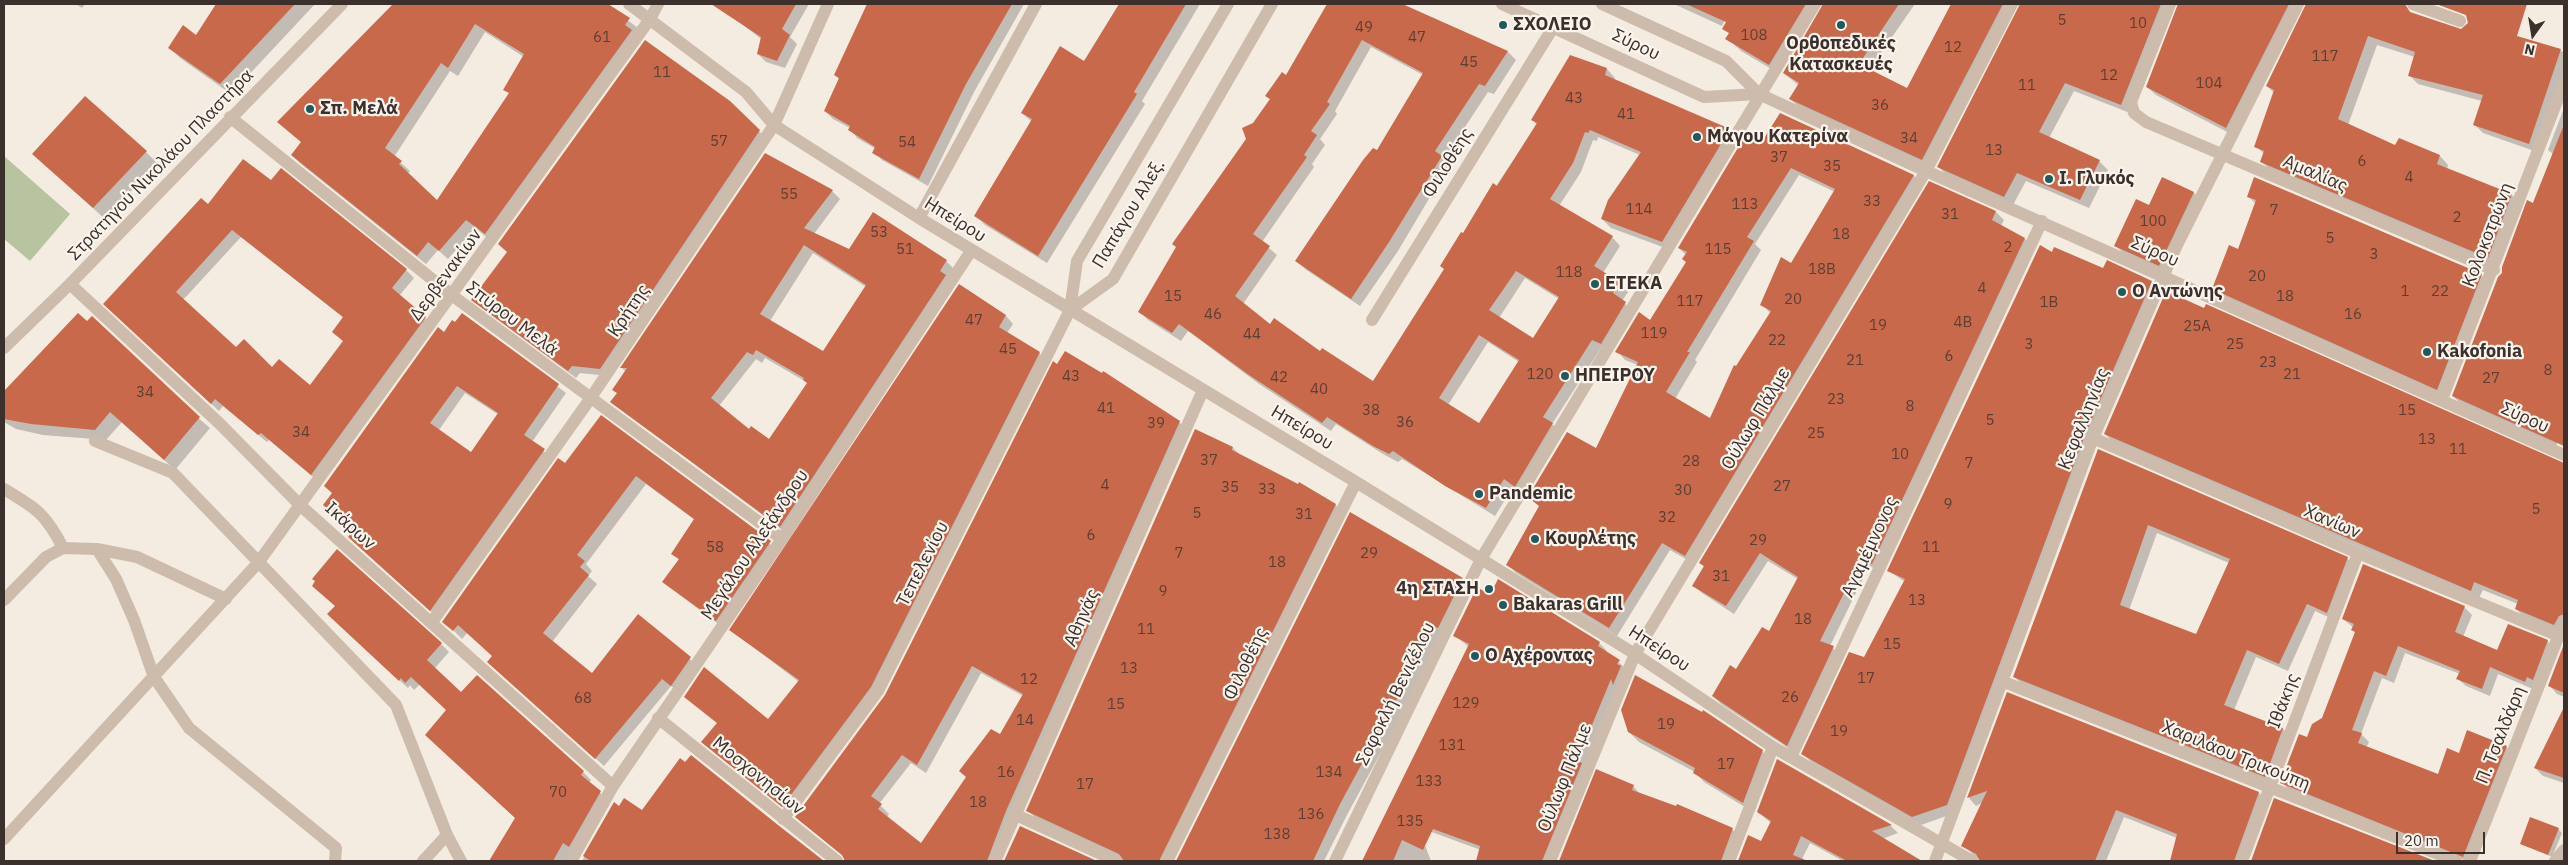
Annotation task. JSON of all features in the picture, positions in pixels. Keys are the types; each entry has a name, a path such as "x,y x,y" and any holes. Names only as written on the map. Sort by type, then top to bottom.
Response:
{"street":[{"name":"Στρατηγού Νικολάου Πλαστήρα","path":"4,348 70,284 230,117 342,4"},
{"name":"Ηπείρου","path":"629,4 746,92 774,125 919,218 1356,482 1635,654 1773,747 1972,861"},
{"name":"Δερβενακίων","path":"4,840 258,564 650,19 658,4"},
{"name":"Κρήτης","path":"432,622 590,399 774,125 828,4"},
{"path":"919,218 1036,4"},
{"name":"Παπάγου Αλεξ.","path":"1070,310 1077,260 1228,4"},
{"name":"Παπάγου Αλεξ.","path":"1070,310 1113,279 1272,4"},
{"name":"Σύρου","path":"1502,4 1554,26 1704,97 1759,94"},
{"name":"Σύρου","path":"1602,4 1726,61 1759,94 1926,171 2442,399 2564,455"},
{"name":"Σοφοκλή Βενιζέλου","path":"1335,861 1480,559 1815,4"},
{"name":"Ούλωφ Πάλμε","path":"1550,861 1635,654 1926,171 2012,4"},
{"name":"Αμαλίας","path":"2170,4 2132,102 2134,114 2146,122 2494,270"},
{"name":"Κεφαλληνίας","path":"1934,861 2004,682 2093,438 2163,275 2298,4"},
{"path":"2413,4 2460,21"},
{"name":"Φιλοθέης","path":"1372,320 1554,26"},
{"name":"Κολοκοτρώνη","path":"2442,399 2494,270 2564,82"},
{"name":"Σπύρου Μελά","path":"230,117 452,296 782,538"},
{"name":"Αγαμέμνονος","path":"1773,747 1791,757 2042,222"},
{"name":"Μεγάλου Αλεξάνδρου","path":"572,861 613,786 782,538 971,251"},
{"name":"Ικάρων","path":"70,284 220,424 301,506 613,786"},
{"name":"Τεπελενίου","path":"783,819 878,692 1070,310"},
{"name":"Αθηνάς","path":"995,861 1014,814 1203,390"},
{"name":"Χανίων","path":"2093,438 2358,553 2559,636"},
{"path":"95,441 173,473 258,564 396,705 447,835 461,861"},
{"name":"Φιλοθέης","path":"1167,861 1356,482"},
{"path":"4,489 38,510 52,526 63,548"},
{"path":"4,600 46,557 63,548 97,549 137,558 226,599"},
{"path":"97,549 116,579 134,620 154,677 189,728 336,848 335,861"},
{"name":"Ιθάκης","path":"2242,861 2358,553"},
{"name":"Π. Τσαλδάρη","path":"2470,861 2564,622"},
{"name":"Χαριλάου Τρικούπη","path":"2004,682 2269,789 2456,861"},
{"name":"Μοσχονησίων","path":"658,718 837,861"},
{"path":"1729,861 1773,747"},
{"path":"1014,814 1116,861"},
{"path":"423,861 447,835"},
{"path":"2555,861 2564,850"}],"green space":[{"path":"4,156 70,214 30,261 4,239"}],"building":[{"path":"216,4 295,4 220,84 168,48 183,25 196,35"},
{"path":"393,4 608,4 630,18 625,25 632,30 485,234 466,220 439,251 428,242 417,256 291,155 301,142 277,122","holes":["475,24 524,54 503,90 509,93 437,200 399,164 402,161 385,148 441,63 448,68"]},
{"path":"711,4 796,4 782,29 790,35 777,61 757,54 761,37"},
{"path":"867,4 1012,4 966,84 919,179 872,153 875,147 848,130 850,126 824,111 839,78 834,75"},
{"path":"1119,4 1186,4 1134,92 1137,94 1038,256 974,216 1032,119 1021,113 1060,46 1084,61"},
{"path":"1327,4 1402,4 1508,51 1485,86 1479,84 1435,151 1442,156 1351,299 1295,261 1363,160 1373,148 1377,150 1423,73 1362,40 1327,102 1330,104 1311,131 1317,135 1304,155 1307,157 1253,234 1270,246 1235,296 1270,324 1274,318 1320,351 1322,348 1373,381 1444,269 1440,266 1461,232 1463,233 1493,183 1497,186 1537,123 1531,120 1570,55 1607,68 1605,75 1730,129 1662,242 1601,219 1608,200 1641,152 1590,130 1588,133 1585,132 1573,163 1550,199 1613,236 1594,266 1620,282 1613,293 1626,302 1601,344 1592,340 1543,417 1553,423 1515,487 1504,479 1486,508 1445,486 1393,451 1389,454 1373,446 1327,417 1322,423 1249,375 1179,324 1172,333 1138,312 1176,247 1172,244 1246,139 1242,128 1253,123 1270,99 1265,96 1282,72 1286,75","holes":["1516,271 1559,297 1533,338 1489,310","1479,335 1519,360 1479,423 1439,398"]},
{"path":"1686,4 1806,4 1769,65 1725,39 1729,33 1722,29 1726,22"},
{"path":"1823,4 1899,4 1859,64 1907,88 1951,4 2003,4 1922,160 1789,99 1799,83 1783,73"},
{"path":"2020,4 2161,4 2121,105 2065,83 2039,132 2100,160 2080,200 2017,173 2004,197 1937,167"},
{"path":"2178,4 2289,4 2226,128 2146,87"},
{"path":"2306,4 2405,4 2410,12 2461,29 2468,23 2466,15 2436,4 2527,4 2517,36 2561,49 2529,144 2473,125 2483,95 2408,76 2415,52 2368,36 2338,119 2395,145 2399,138 2440,155 2437,164 2512,194 2488,258 2260,162 2264,151 2254,147 2274,90 2266,86"},
{"path":"645,40 730,101 760,130 600,369 572,366 568,371 471,300 507,252 498,244"},
{"path":"85,96 147,151 93,208 32,154"},
{"path":"1780,113 1914,175 1685,556 1662,543 1609,628 1506,565 1539,506 1528,497 1567,432 1596,448 1638,362 1615,352 1639,312 1650,320 1686,262 1682,259 1687,252 1678,248 1745,136 1761,143","holes":["1791,168 1835,189 1791,263 1781,257 1760,305 1771,311 1736,366 1734,365 1710,418 1666,392 1690,352 1687,352 1754,241 1747,237"]},
{"path":"2563,127 2564,446 2452,396 2498,277 2502,273 2502,267 2527,200 2533,203"},
{"path":"765,153 833,190 804,228 849,249 873,212 947,260 940,271 946,275 780,527 610,402 617,393 612,390 627,368 620,368","holes":["804,245 866,285 823,351 760,314","756,350 804,378 803,380 807,383 769,439 751,426 749,429 711,398 747,352 753,355"]},
{"path":"243,159 271,180 281,168 407,269 392,288 426,317 311,475 261,433 258,435 215,399 211,404 103,304 201,198 208,204","holes":["232,230 343,317 332,332 343,341 310,385 279,359 272,367 244,339 236,347 176,292"]},
{"path":"2162,177 2194,192 2159,266 2114,246 2136,199 2149,205"},
{"path":"2254,177 2482,274 2437,390 2212,289 2229,245 2238,249 2256,200 2247,197"},
{"path":"1929,181 1996,211 1992,220 2025,238 1872,564 1861,559 1820,641 1834,646 1787,746 1712,696 1730,665 1736,669 1762,627 1769,631 1798,577 1760,553 1726,606 1692,586 1704,566 1699,563"},
{"path":"2040,245 2052,252 2054,247 2103,268 2107,260 2152,281 2085,435 1947,805 1912,817 1801,754 1849,652 1864,657 1905,579 1887,571"},
{"path":"959,284 1006,315 999,327 1040,352 871,687 782,807 701,742 717,723 684,697 704,667 768,719 799,680 729,630"},
{"path":"2166,291 2204,308 2206,304 2564,463 2564,614 2559,616 2554,625 2515,609 2518,600 2474,582 2471,591 2104,434"},
{"path":"78,313 87,321 92,316 200,417 164,460 110,412 95,430 31,424 4,419 4,391"},
{"path":"462,313 559,384 524,435 545,449 430,611 348,537 353,530 323,505 332,493 324,486 438,327 444,332 452,320 455,322","holes":["457,386 498,413 471,452 430,423"]},
{"path":"1065,351 1102,373 1103,371 1180,421 1006,811 987,861 845,861 842,855 795,817 885,695 1053,361 1057,364","holes":["972,666 1023,694 1000,734 991,729 959,771 966,777 921,843 878,809 882,804 871,796 902,755 917,765"]},
{"path":"601,415 771,541 716,621 662,582 679,559 671,554 694,519 636,476 577,555 585,561 580,567 589,575 543,633 592,673 638,614 691,657 671,686 662,679 595,759 487,662 492,656 458,625 453,631 442,622 558,458 565,463"},
{"path":"1195,429 1233,447 1232,450 1298,484 1299,482 1336,504 1159,861 1124,861 1119,854 1026,811"},
{"path":"2098,449 2348,557 2327,613 2307,604 2279,664 2247,650 2224,705 2283,728 2265,777 2013,677","holes":["2148,525 2230,559 2196,634 2120,605"]},
{"path":"1350,512 1463,578 1438,628 1436,627 1340,804 1313,861 1176,861"},
{"path":"337,549 442,643 427,660 461,692 477,675 584,771 581,775 601,791 569,847 563,843 553,861 489,861 515,818 425,735 446,710 411,677 405,683 401,678 399,681 327,614 335,606 312,586 315,581 312,579"},
{"path":"2363,564 2465,606 2455,632 2497,650 2508,624 2548,640 2533,680 2527,677 2525,682 2490,667 2482,689 2456,679 2460,671 2398,646 2386,676 2374,671 2352,730 2362,733 2358,743 2438,774 2447,748 2459,753 2467,730 2507,746 2463,857 2280,783 2299,734 2307,737 2312,724 2322,718 2355,632 2351,630 2354,624 2342,619"},
{"path":"1498,579 1600,642 1598,646 1620,660 1617,664 1621,666 1613,685 1611,679 1577,761 1582,763 1542,861 1476,861 1480,846 1433,829 1423,850 1402,840 1393,861 1362,861 1469,644 1453,636 1477,587 1490,595"},
{"path":"2564,644 2564,693 2548,686"},
{"path":"1635,675 1702,712 1703,710 1763,750 1743,803 1693,773 1695,768 1628,732 1621,710"},
{"path":"2007,692 2259,792 2234,861 2170,861 2177,834 2116,810 2095,861 1980,861 1976,854 1961,846 1987,791 1967,798"},
{"path":"2564,707 2564,778 2534,768"},
{"path":"691,755 824,861 591,861 583,856 614,802 619,806 624,798 642,810 680,758 685,762"},
{"path":"1777,759 1892,825 1872,831 1922,861 1847,861 1801,836 1793,855 1808,861 1738,861 1748,835 1761,841 1771,821 1757,812"},
{"path":"1596,769 1634,785 1632,790 1676,806 1677,804 1733,828 1721,861 1559,861"},
{"path":"2274,798 2435,861 2251,861"},
{"path":"2530,817 2559,828 2548,855 2520,844"},
{"path":"1020,826 1097,861 1004,861"}],"place":[{"name":"ΣΧΟΛΕΙΟ","path":"1503,25"},
{"name":"Ορθοπεδικές Κατασκευές","path":"1841,25"},
{"name":"Σπ. Μελά","path":"310,109"},
{"name":"Μάγου Κατερίνα","path":"1697,137"},
{"name":"Ι. Γλυκός","path":"2049,179"},
{"name":"ΕΤΕΚΑ","path":"1595,284"},
{"name":"Ο Αντώνης","path":"2122,292"},
{"name":"Kakofonia","path":"2427,352"},
{"name":"ΗΠΕΙΡΟΥ","path":"1565,376"},
{"name":"Pandemic","path":"1479,494"},
{"name":"Κουρλέτης","path":"1535,539"},
{"name":"4η ΣΤΑΣΗ","path":"1489,589"},
{"name":"Bakaras Grill","path":"1503,605"},
{"name":"Ο Αχέροντας","path":"1475,656"}]}
